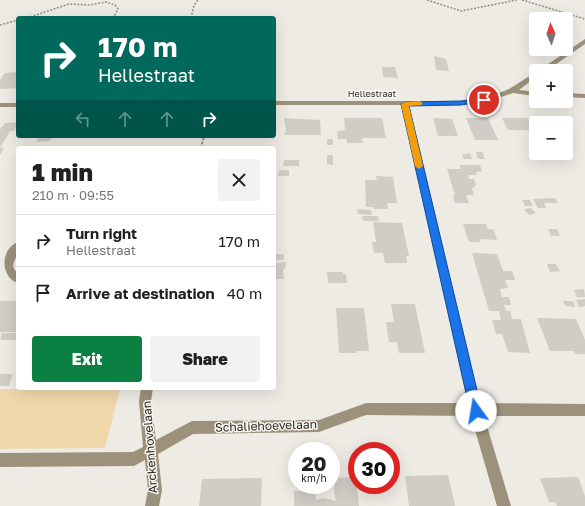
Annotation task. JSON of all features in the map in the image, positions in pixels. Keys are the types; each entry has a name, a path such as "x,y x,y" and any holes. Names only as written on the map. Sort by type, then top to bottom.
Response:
{"street":[{"path":"551,64 585,41"},
{"name":"Hellestraat","path":"276,103 461,103 501,96 512,91 529,79"},
{"path":"512,91 529,93"},
{"path":"573,95 585,96"},
{"path":"405,104 476,411 504,506"},
{"path":"0,105 16,105"},
{"path":"16,248 11,254 8,263 10,273 16,278"},
{"name":"Arckenhovelaan","path":"147,390 145,400 155,490 152,506"},
{"name":"Schaliehoevelaan","path":"0,460 134,459 192,428 319,426 366,409 476,411 585,410"}],"path":[{"path":"191,16 194,5 198,0"},
{"path":"427,0 461,11 517,0"},
{"path":"522,0 585,19"},
{"path":"32,16 69,4 89,5 106,2 115,5 118,9 114,16"},
{"path":"0,25 16,21"}],"shaded area":[{"path":"0,389 120,390 105,448 0,449"}],"building":[{"path":"434,56 446,59 449,71 436,70"},
{"path":"382,67 395,67 398,78 383,77"},
{"path":"16,72 16,88 0,89 0,80 5,73"},
{"path":"284,118 320,120 321,135 284,135 286,131"},
{"path":"344,118 382,118 386,138 362,138 363,143 347,143 347,139 338,139 337,131 345,130"},
{"path":"433,118 452,119 458,136 438,136"},
{"path":"466,118 488,118 498,140 475,140"},
{"path":"502,118 528,118 529,130 508,130"},
{"path":"16,122 14,131 10,131 0,148 0,129 5,123"},
{"path":"38,138 51,138 50,141 36,142"},
{"path":"327,139 333,139 333,145 327,145"},
{"path":"0,148 4,148 0,155"},
{"path":"476,152 482,152 485,159 478,159"},
{"path":"467,153 470,153 472,159 464,159 462,154 468,154"},
{"path":"327,155 333,155 333,165 327,164"},
{"path":"284,160 299,160 299,166 283,166"},
{"path":"460,165 480,165 482,171 476,172 477,175 468,175 469,179 474,179 476,185 472,189 474,195 466,195 469,203 455,203 453,195 455,195 447,169 461,169"},
{"path":"279,170 289,170 289,176 278,176"},
{"path":"376,176 393,177 397,203 387,203 388,209 374,209 373,207 366,207 365,180 377,180"},
{"path":"555,198 558,203 544,203 546,208 538,208 533,199"},
{"path":"522,200 530,200 533,206 525,206"},
{"path":"531,208 536,213 529,215 524,209"},
{"path":"357,209 371,210 372,215 358,214"},
{"path":"362,216 378,216 379,221 363,221"},
{"path":"373,222 402,223 409,256 406,256 407,263 385,263 383,253 374,253 372,242 376,242"},
{"path":"463,224 486,224 488,229 494,230 497,240 479,239 480,242 469,242"},
{"path":"548,229 557,229 560,236 551,236"},
{"path":"472,253 497,254 503,271 512,271 515,280 505,280 508,288 500,289 502,297 509,297 511,305 504,305 506,311 510,311 512,319 521,319 530,353 508,352 502,334 496,334 492,320 501,320 499,311 489,311"},
{"path":"276,254 284,254 284,260 276,260"},
{"path":"286,262 285,269 283,269 284,279 276,279 276,263"},
{"path":"547,264 556,264 560,271 550,272"},
{"path":"327,272 343,272 343,274 346,274 347,283 328,283"},
{"path":"584,289 585,297 577,297 574,290"},
{"path":"585,299 585,306 579,307 576,300"},
{"path":"0,301 16,301 16,332 0,332"},
{"path":"563,301 573,301 575,307 565,306"},
{"path":"391,304 415,304 425,353 399,353 397,342 389,342 386,322 394,322"},
{"path":"336,308 364,308 369,351 339,353"},
{"path":"537,318 576,319 585,340 585,354 575,354 574,351 550,351"},
{"path":"2,333 16,333 16,340 0,340"},
{"path":"0,374 13,374 9,386 0,386"},
{"path":"448,475 455,506 409,506 405,476"},
{"path":"348,477 348,494 358,494 359,506 294,506 294,494 315,494 316,500 324,498 336,501 334,494 340,494 340,478"},
{"path":"578,477 585,496 585,506 557,506 555,502 549,502 540,478"},
{"path":"262,478 261,506 199,506 202,479"}],"slow traffic":[{"path":"419,103 405,104 419,166"}],"route":[{"path":"476,411 405,104 461,103 484,100"}]}
